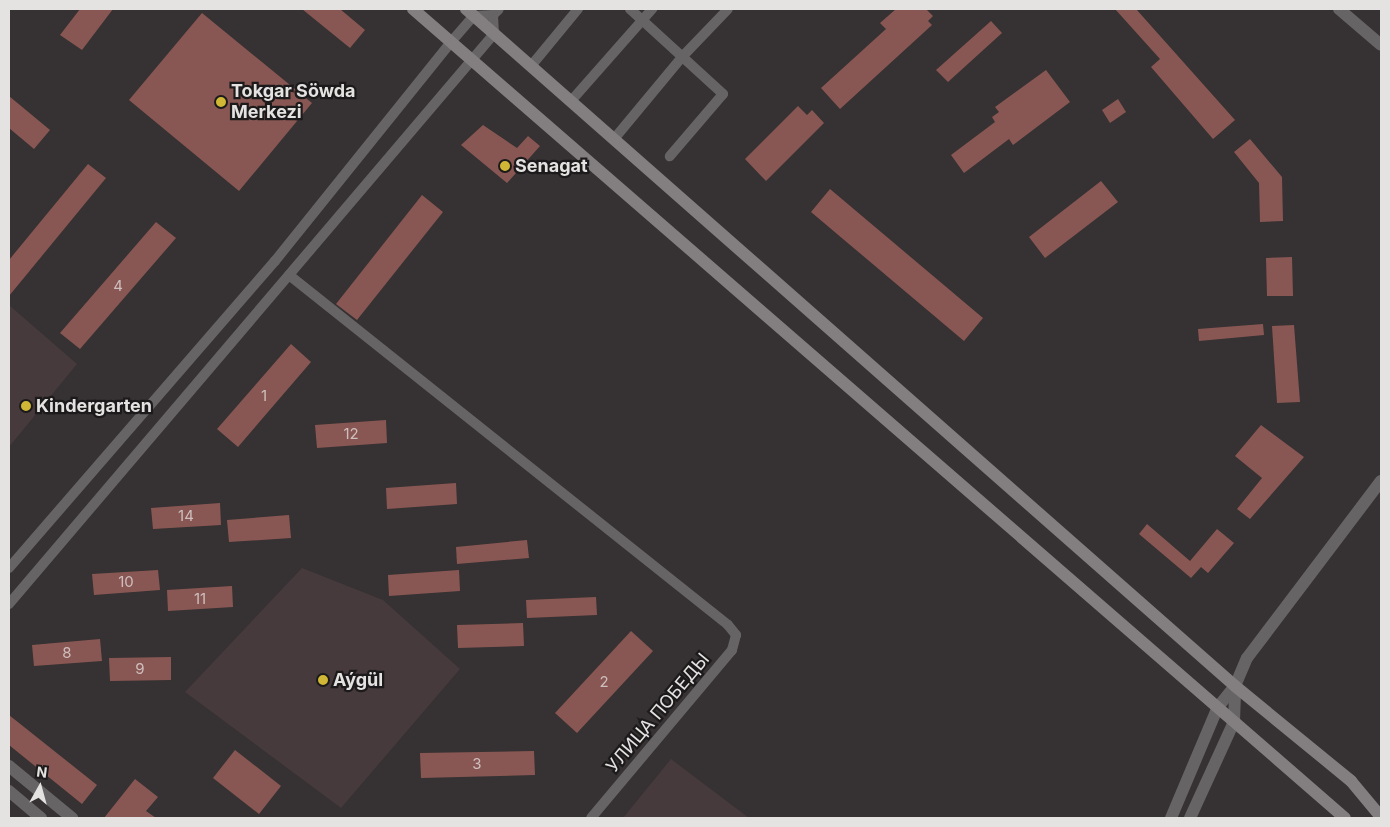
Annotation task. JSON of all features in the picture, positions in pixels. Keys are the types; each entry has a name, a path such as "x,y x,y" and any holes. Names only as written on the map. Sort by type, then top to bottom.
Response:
{"main road":[{"path":"413,9 1345,818"},
{"path":"470,12 1235,686 1351,781 1381,817"}],"street":[{"path":"531,66 578,9"},
{"path":"630,9 723,94 670,156"},
{"path":"571,101 652,9"},
{"path":"614,139 682,57 728,9"},
{"path":"1339,9 1381,45"},
{"path":"9,568 275,261 451,42 470,12 496,12 494,34 9,604"},
{"name":"УЛИЦА ПОБЕДЫ","path":"289,275 728,625 736,635 732,650 591,818"},
{"path":"1171,818 1218,707 1235,686 1247,658 1381,481"},
{"path":"1190,818 1234,722 1235,686"},
{"path":"9,766 72,818"},
{"path":"9,792 41,818"}],"shaded area":[{"name":"Kindergarten","path":"9,305 77,364 9,447"},
{"name":"Aýgül","path":"302,568 383,600 460,669 341,808 185,692"},
{"path":"671,759 749,818 623,818"}],"building":[{"path":"80,9 113,9 82,50 60,35"},
{"path":"302,9 340,9 365,30 350,48"},
{"path":"896,9 926,9 933,16 928,21 932,25 840,109 821,88 886,29 880,23"},
{"path":"1115,9 1136,9 1235,120 1213,139 1151,67 1160,59"},
{"name":"Tokgar Söwda Merkezi","path":"202,13 312,103 239,191 129,100"},
{"path":"991,21 1002,33 948,82 936,70"},
{"path":"1046,70 1070,102 1013,145 1009,139 964,173 951,155 995,122 992,117 999,112 995,107"},
{"path":"9,96 50,130 34,149 9,128"},
{"path":"1118,99 1126,112 1110,123 1102,110"},
{"path":"798,106 807,115 812,110 824,123 766,181 745,159"},
{"name":"Senagat","path":"483,125 517,148 528,136 540,146 507,183 461,145"},
{"path":"1250,139 1282,177 1283,221 1260,222 1259,183 1234,152"},
{"path":"88,164 106,178 9,296 9,260"},
{"path":"1101,181 1118,202 1045,258 1029,237"},
{"path":"830,189 983,318 964,341 811,212"},
{"path":"422,195 443,212 357,320 336,304"},
{"path":"156,222 176,238 80,349 60,333"},
{"path":"1292,257 1293,296 1267,296 1266,258"},
{"path":"1263,324 1264,335 1199,341 1198,329"},
{"path":"1294,325 1300,402 1277,403 1272,326"},
{"path":"291,344 311,362 238,447 217,429"},
{"path":"386,420 387,443 317,448 315,425"},
{"path":"1261,425 1304,457 1250,519 1237,509 1262,478 1235,456"},
{"path":"456,483 457,504 387,509 386,488"},
{"path":"220,503 221,525 153,529 151,508"},
{"path":"289,515 291,538 229,542 227,520"},
{"path":"1147,524 1190,561 1217,529 1234,543 1208,573 1201,567 1191,578 1139,534"},
{"path":"527,540 529,558 457,564 456,547"},
{"path":"158,570 160,590 94,595 92,574"},
{"path":"459,570 460,591 389,596 388,575"},
{"path":"232,586 233,607 168,611 167,590"},
{"path":"596,597 597,615 527,618 526,600"},
{"path":"523,623 524,646 458,648 457,625"},
{"path":"631,631 653,651 577,733 555,713"},
{"path":"100,639 102,661 34,666 32,645"},
{"path":"171,657 171,680 110,681 109,658"},
{"path":"9,715 97,785 82,804 9,745"},
{"path":"235,750 281,786 259,814 213,778"},
{"path":"534,751 535,775 421,778 420,753"},
{"path":"135,779 158,797 146,811 156,818 104,818"}],"place":[{"name":"Tokgar Söwda Merkezi","path":"221,102"},
{"name":"Senagat","path":"505,166"},
{"name":"Kindergarten","path":"26,406"},
{"name":"Aýgül","path":"323,680"}]}
